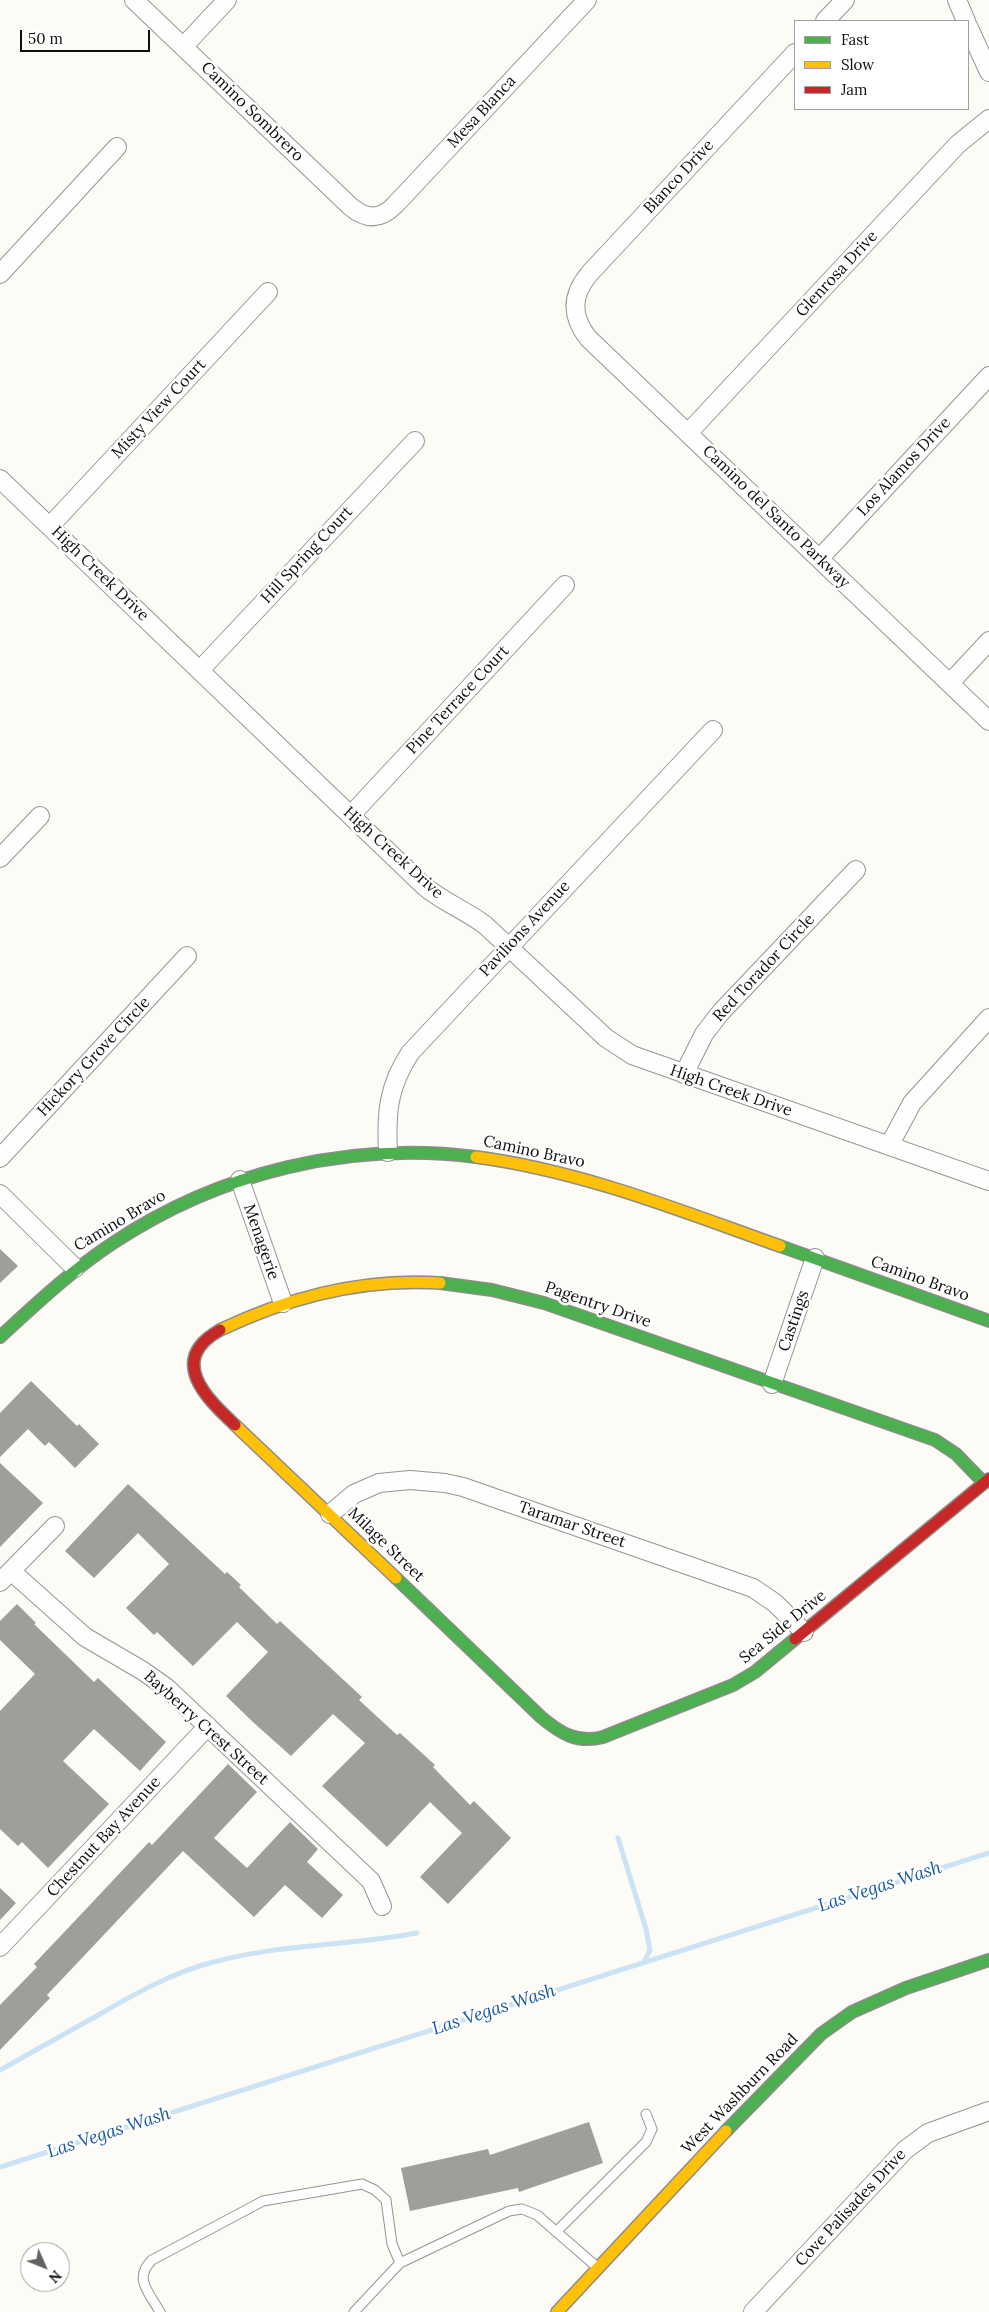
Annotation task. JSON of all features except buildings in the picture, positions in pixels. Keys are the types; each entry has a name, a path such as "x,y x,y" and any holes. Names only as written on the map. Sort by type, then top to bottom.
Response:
{"street":[{"name":"Camino Sombrero","path":"134,0 351,206 361,214 373,218"},
{"path":"184,47 227,0"},
{"name":"Mesa Blanca","path":"373,218 385,214 396,205 587,0"},
{"path":"826,20 845,0"},
{"path":"957,0 966,20"},
{"path":"969,28 989,72"},
{"name":"Blanco Drive","path":"574,307 578,290 589,274 794,54"},
{"name":"Glenrosa Drive","path":"688,433 958,144 989,119"},
{"path":"0,274 117,147"},
{"name":"Misty View Court","path":"50,526 268,292"},
{"name":"Camino del Santo Parkway","path":"574,307 578,323 588,338 989,721"},
{"name":"Los Alamos Drive","path":"820,558 989,376"},
{"name":"Hill Spring Court","path":"200,670 415,441"},
{"name":"High Creek Drive","path":"0,478 429,890 444,901 475,917 606,1038 632,1055 989,1181"},
{"name":"Pine Terrace Court","path":"351,815 565,584"},
{"path":"950,683 989,641"},
{"name":"Pavilions Avenue","path":"388,1152 388,1108 395,1078 419,1041 713,730"},
{"path":"0,858 40,816"},
{"name":"Red Torador Circle","path":"684,1074 704,1034 721,1012 856,870"},
{"name":"Hickory Grove Circle","path":"0,1158 187,956"},
{"path":"888,1146 912,1103 989,1018"},
{"name":"Camino Bravo","path":"0,1337 37,1300 75,1268 117,1239 164,1212 240,1180 304,1163 388,1152 458,1154 550,1169 815,1258 989,1321"},
{"name":"Menagerie","path":"240,1180 283,1303"},
{"path":"0,1194 75,1268"},
{"name":"Castings","path":"772,1384 815,1258"},
{"name":"Pagentry Drive","path":"194,1363 197,1353 210,1337 283,1303 340,1289 381,1283 438,1283 477,1287 544,1303 935,1440 956,1454 986,1481"},
{"name":"Milage Street","path":"194,1363 194,1372 201,1391 541,1717 572,1739"},
{"name":"Taramar Street","path":"330,1514 343,1501 354,1494 379,1483 410,1480 463,1487 753,1588 775,1603 804,1632"},
{"name":"Sea Side Drive","path":"572,1739 580,1741 595,1740 733,1685 756,1672 986,1481"},
{"path":"5,1576 55,1526"},
{"name":"Bayberry Crest Street","path":"5,1576 85,1637 144,1671 167,1688 371,1881 382,1906"},
{"name":"Chestnut Bay Avenue","path":"0,1947 208,1726"},
{"name":"West Washburn Road","path":"557,2312 764,2090 821,2034 852,2012 906,1988 989,1960"},
{"name":"Cove Palisades Drive","path":"753,2312 905,2150 928,2133 989,2110"}],"lane":[{"path":"556,2232 646,2142 652,2129 646,2114"},
{"path":"160,2312 144,2284 142,2275 144,2268 152,2260 263,2201 362,2184 375,2190 386,2200 392,2244 400,2264"},
{"path":"354,2312 400,2264 509,2211 522,2209 537,2215 598,2268"}],"waterway":[{"path":"618,1838 646,1929 650,1950 644,1962"},
{"name":"Las Vegas Wash","path":"0,2167 989,1853"},
{"path":"0,2070 135,1994 194,1968 261,1952 417,1933"}],"traffic: fast":[{"path":"0,1337 69,1276 113,1243 154,1218 197,1197 241,1180 287,1167 334,1158 428,1153 476,1157"},
{"path":"780,1246 989,1321"},
{"path":"440,1283 492,1290 544,1303 935,1440 956,1454 984,1483"},
{"path":"396,1578 541,1717 555,1728 577,1738 594,1739 603,1737 733,1685 755,1672 795,1639"},
{"path":"726,2131 821,2034 852,2012 906,1988 989,1960"}],"traffic: slow":[{"path":"476,1157 515,1163 593,1182 668,1206 780,1246"},
{"path":"220,1330 273,1308 327,1292 383,1284 411,1282 440,1283"},
{"path":"235,1425 396,1578"},
{"path":"557,2312 726,2131"}],"traffic: jam":[{"path":"220,1330 204,1342 196,1354 194,1366 197,1379 204,1391 235,1425"},
{"path":"795,1639 989,1479"}]}
